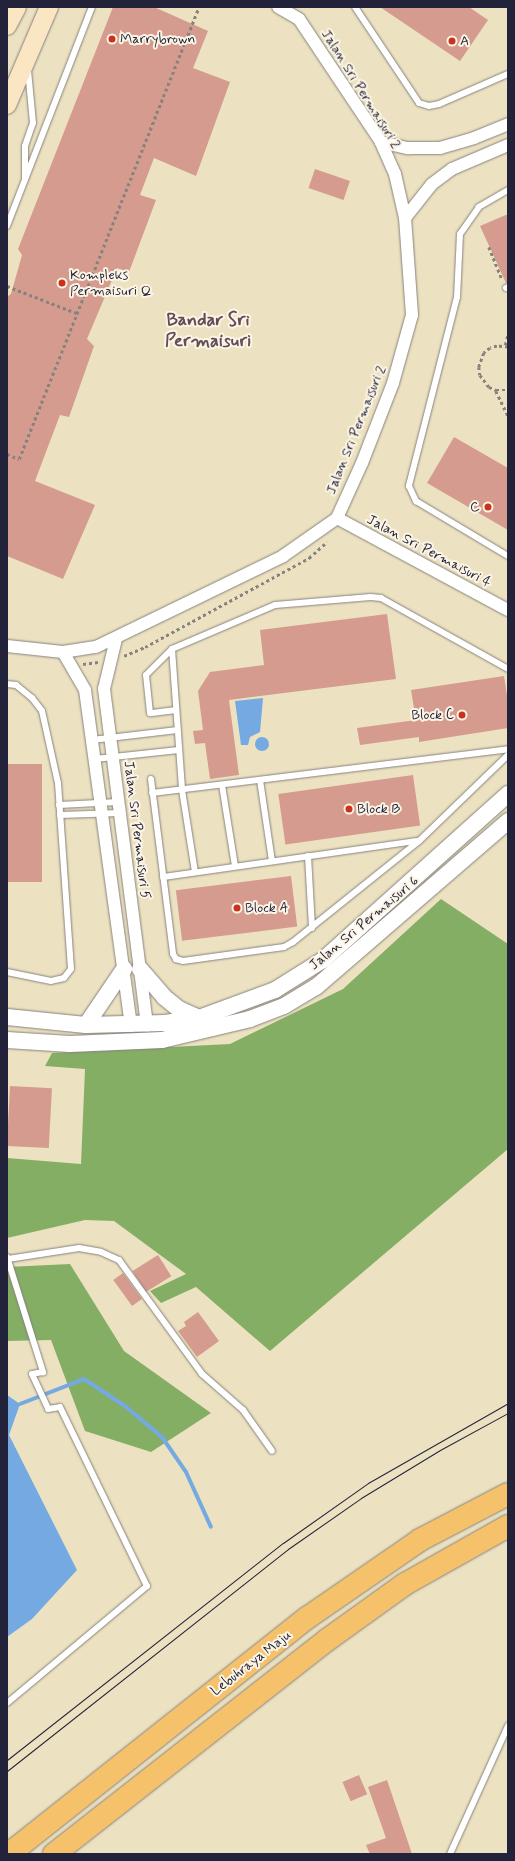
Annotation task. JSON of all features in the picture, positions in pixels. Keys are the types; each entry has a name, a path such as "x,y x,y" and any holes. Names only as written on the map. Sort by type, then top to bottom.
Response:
{"highway":[{"name":"Lebuhraya Maju","path":"9,1854 307,1618 420,1540 508,1494"},
{"name":"Lebuhraya Maju","path":"54,1854 327,1640 405,1584 508,1526"}],"main road":[{"path":"7,25 16,7"},
{"path":"7,105 49,7"}],"street":[{"name":"Jalan Sri Permaisuri 2","path":"7,646 63,652 96,647 116,639 283,556 336,518 362,464 393,383 412,315 404,218 395,174 381,142 299,19 278,7"},
{"path":"381,142 408,148 440,148 474,138 508,124"},
{"path":"404,218 432,184 452,169 508,145"},
{"name":"Jalan Sri Permaisuri 4","path":"336,518 508,610"},
{"name":"Jalan Sri Permaisuri 5","path":"116,639 104,689 119,807 132,969 139,1028"},
{"name":"Jalan Sri Permaisuri 5","path":"63,652 85,690 102,808 132,969"},
{"name":"Jalan Sri Permaisuri 6","path":"7,1017 139,1028 199,1018 275,990 323,960 508,794"},
{"name":"Jalan Sri Permaisuri 6","path":"7,1040 70,1044 121,1043 162,1040 250,1019 284,1006 316,987 508,821"},
{"path":"86,1024 132,969 179,1009 199,1018"},
{"path":"121,1043 139,1028 162,1040"}],"lane":[{"path":"7,226 92,7"},
{"path":"355,7 419,103 439,104 508,74"},
{"path":"25,182 25,146 32,123 27,60"},
{"path":"508,190 479,207 460,234 457,297 410,486 416,501 508,556"},
{"path":"176,710 150,713 146,675 172,649 275,605 372,597 381,598 508,669"},
{"path":"172,649 182,790 195,872"},
{"path":"7,684 16,685 32,698 42,711 58,783 71,969 64,978 51,981 7,972"},
{"path":"92,740 177,730"},
{"path":"152,793 508,749"},
{"path":"95,759 179,750"},
{"path":"151,779 173,954 176,960 183,961 284,947 312,928 419,841 508,755"},
{"path":"260,780 272,861"},
{"path":"222,785 235,866"},
{"path":"59,805 102,808 119,807"},
{"path":"60,815 102,808 119,807"},
{"path":"163,876 419,841"},
{"path":"308,856 312,928"},
{"path":"7,1703 147,1586 60,1407 48,1409 32,1374 43,1372 8,1258 79,1248 101,1252 119,1260 202,1374 243,1410 272,1451"},
{"path":"450,1854 508,1726"}],"path":[{"path":"7,454 19,459 79,314 199,7"},
{"path":"489,247 507,288"},
{"path":"7,286 79,314"},
{"path":"508,334 507,346 490,348 480,360 480,375 489,387 496,390 508,390"},
{"path":"496,390 508,416"}],"green space":[{"path":"441,899 508,944 508,1149 270,1351 196,1287 161,1303 150,1291 186,1274 114,1221 85,1220 7,1238 7,1158 81,1164 85,1069 45,1066 52,1053 230,1044 343,989"},
{"path":"70,1264 124,1351 211,1413 151,1452 85,1431 51,1340 7,1341 7,1267"}],"water":[{"path":"263,698 260,732 250,737 248,745 241,745 235,701"},
{"path":"259,737 265,737 269,741 269,747 265,751 259,751 255,747 255,741"},
{"path":"7,1395 20,1404 9,1435 77,1570 32,1619 7,1637"}],"building":[{"name":"Kompleks Permaisuri Q","path":"113,7 154,7 208,31 193,68 230,82 196,176 154,158 140,195 156,200 129,272 117,268 87,339 94,346 69,417 60,415 35,481 95,505 63,579 7,556 7,297 11,294 22,255 18,249"},
{"name":"A","path":"380,7 469,7 488,20 460,61"},
{"path":"315,169 350,181 343,200 308,188"},
{"path":"508,214 508,283 506,283 480,226"},
{"name":"C","path":"454,437 508,468 508,530 427,483"},
{"path":"387,614 396,679 229,700 239,775 210,779 205,743 195,744 193,731 203,730 198,691 210,672 264,665 260,630"},
{"name":"Block C","path":"504,676 508,702 508,728 419,742 419,737 360,745 357,728 416,720 411,690"},
{"path":"7,764 42,764 42,882 7,882"},
{"name":"Block B","path":"413,775 420,826 285,844 278,794"},
{"name":"Block A","path":"291,876 297,927 182,941 176,890"},
{"path":"10,1086 52,1088 49,1148 7,1146"},
{"path":"158,1255 171,1276 146,1292 133,1271"},
{"path":"123,1273 142,1299 132,1306 113,1280"},
{"path":"198,1312 219,1341 197,1357 178,1331 186,1326 184,1322"},
{"path":"359,1775 367,1794 351,1801 342,1782"},
{"path":"387,1780 412,1854 370,1854 366,1845 386,1838 368,1787"}],"waterway":[{"path":"20,1404 84,1379 125,1406 162,1437 186,1472 211,1527"}],"tram line":[{"path":"7,1760 283,1543 368,1483 508,1403"},
{"path":"7,1771 288,1549 361,1498 440,1450 508,1413"}],"place":[{"name":"Marrybrown","path":"112,39"},
{"name":"A","path":"452,41"},
{"name":"Kompleks Permaisuri Q","path":"62,283"},
{"name":"C","path":"488,507"},
{"name":"Block C","path":"462,715"},
{"name":"Block B","path":"349,809"},
{"name":"Block A","path":"237,908"}],"district":[{"name":"Bandar Sri Permaisuri","path":"208,331"}]}
